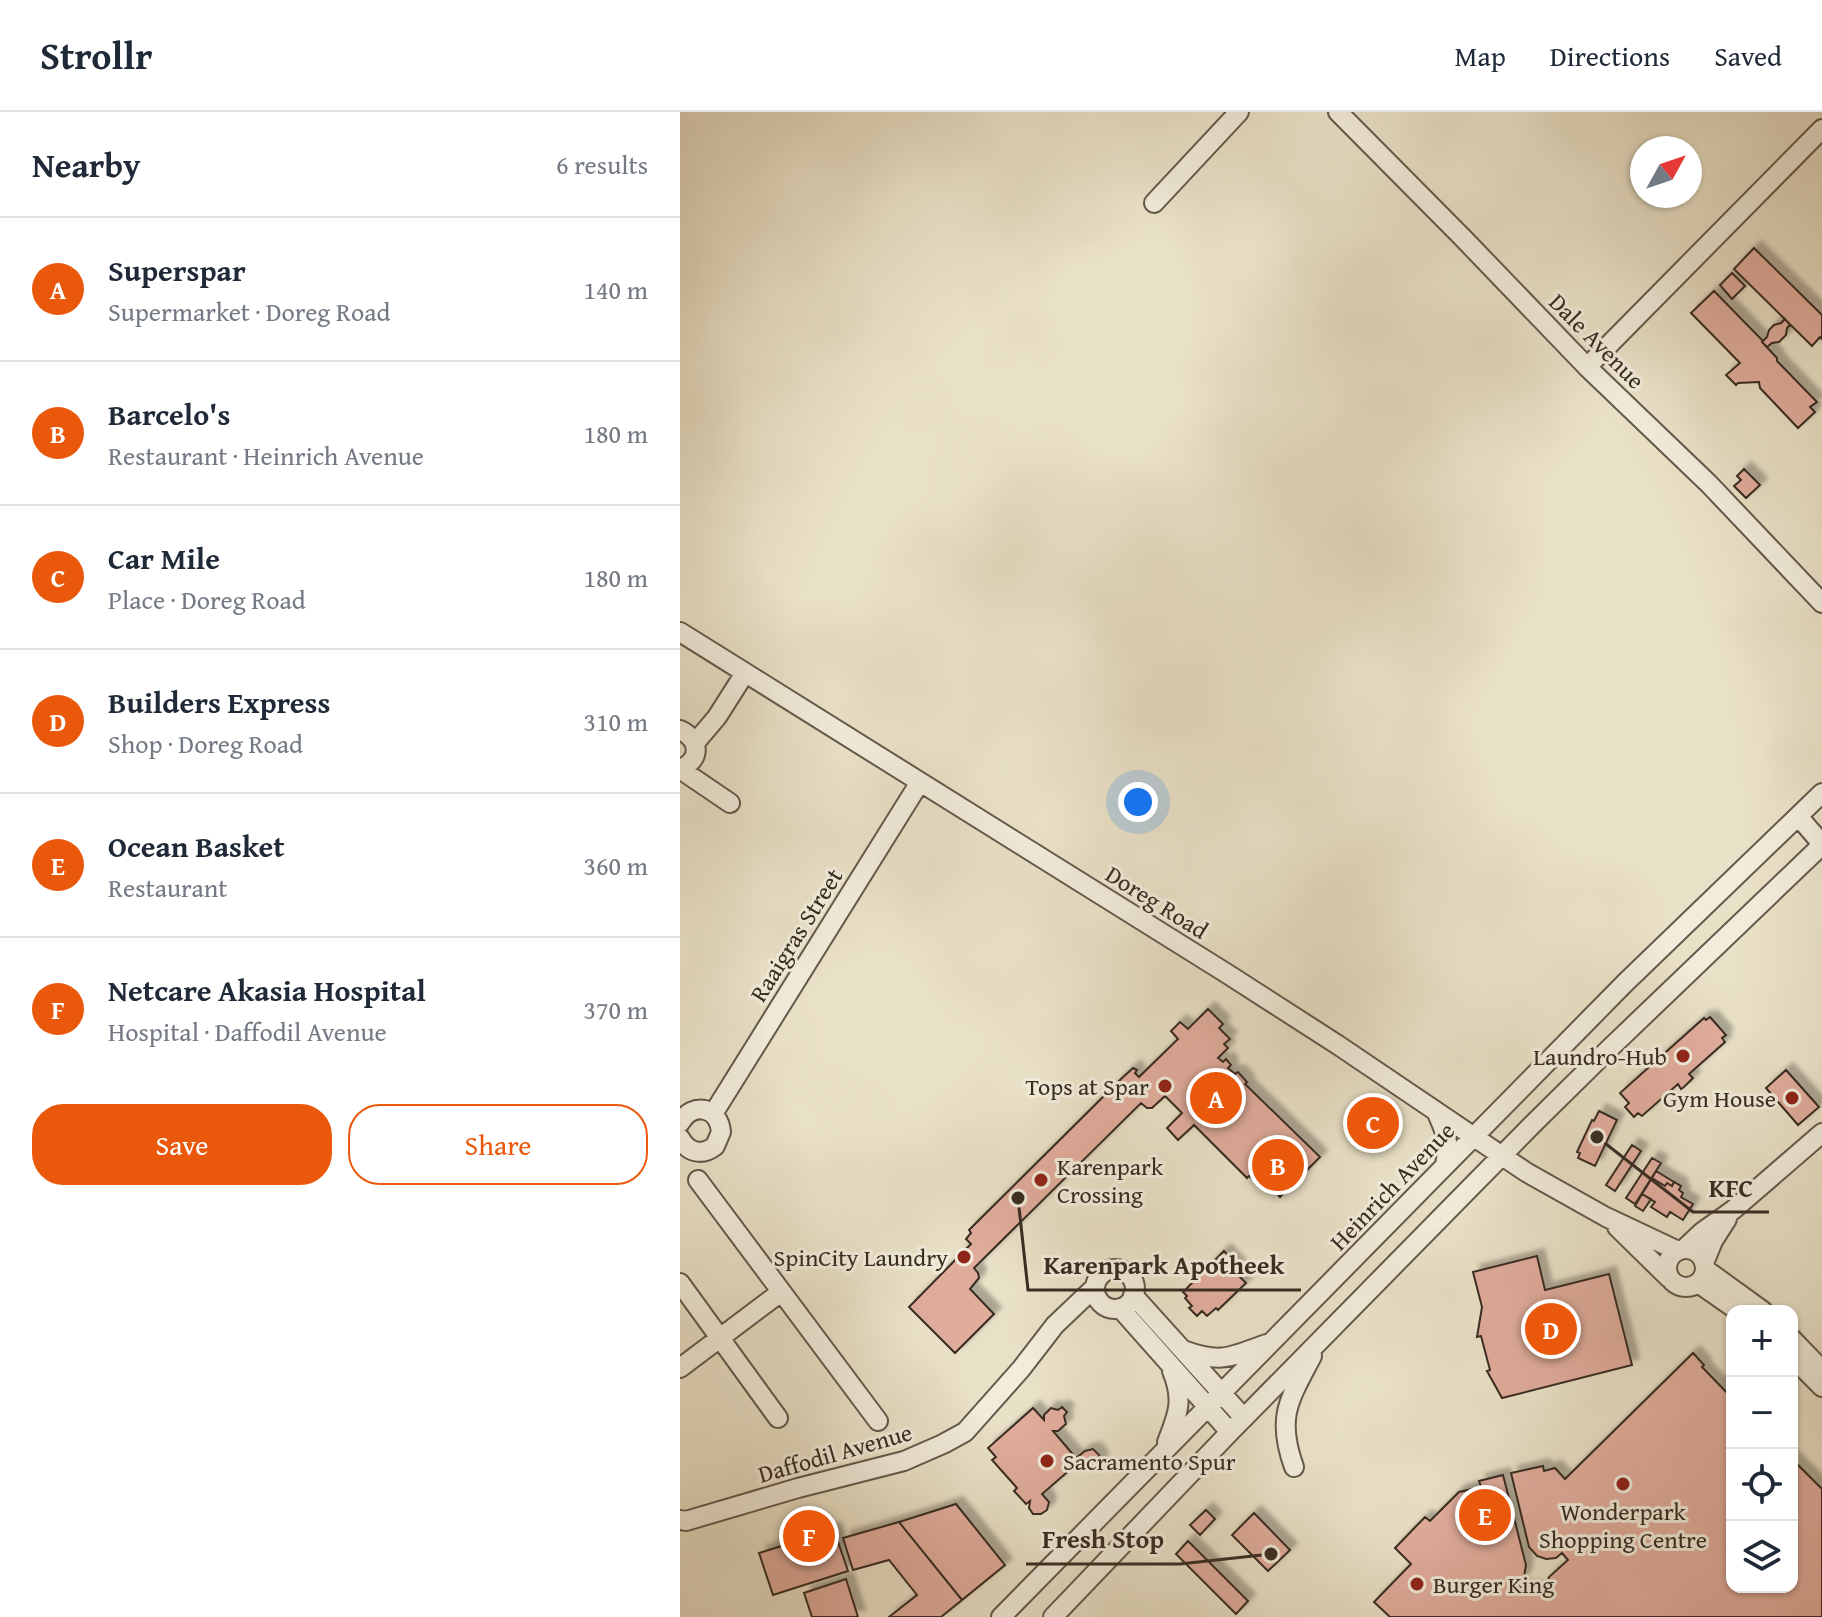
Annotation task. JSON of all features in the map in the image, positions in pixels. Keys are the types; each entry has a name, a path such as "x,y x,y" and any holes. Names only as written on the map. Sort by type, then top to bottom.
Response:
{"street":[{"path":"1154,203 1239,112"},
{"name":"Dale Avenue","path":"1338,112 1587,367 1709,484 1822,603"},
{"path":"1587,367 1822,129"},
{"name":"Doreg Road","path":"680,632 1313,1029 1502,1157 1606,1217 1681,1250 1696,1252 1702,1272 1732,1305"},
{"path":"730,803 680,769 691,762 695,756 695,743 717,717 745,673"},
{"path":"680,730 695,743"},
{"name":"Raaigras Street","path":"684,1149 707,1151 718,1142 721,1127 713,1114 920,782"},
{"name":"Heinrich Avenue","path":"1001,1617 1625,983 1822,793"},
{"path":"1053,1617 1230,1432 1609,1049 1822,845 1798,816"},
{"path":"680,1123 695,1110 713,1114"},
{"path":"1436,1111 1449,1146 1445,1165"},
{"path":"1669,1278 1666,1272 1668,1259 1733,1210 1822,1133"},
{"path":"698,1180 878,1421"},
{"path":"1702,1272 1722,1226 1733,1210"},
{"name":"Doreg Road","path":"1606,1217 1678,1286 1690,1287 1702,1272"},
{"name":"Daffodil Avenue","path":"680,1520 730,1510 798,1488 904,1461 965,1432 1055,1325 1095,1287 1100,1276 1105,1272 1125,1272 1133,1282 1120,1304 1083,1314 1021,1369"},
{"name":"Doreg Road","path":"1702,1272 1754,1305"},
{"path":"680,1283 778,1418"},
{"path":"1095,1287 1098,1299 1120,1304 1174,1355 1221,1393 1244,1418"},
{"path":"680,1368 781,1292"},
{"path":"1294,1467 1285,1437 1287,1410 1321,1340"},
{"path":"1174,1355 1217,1359 1271,1342"},
{"path":"1798,1345 1822,1370"},
{"path":"1174,1355 1207,1408 1230,1432"},
{"path":"1163,1452 1178,1415 1180,1400 1174,1355"},
{"path":"1798,1363 1822,1387"}],"building":[{"path":"1754,248 1822,315 1822,339 1820,337 1812,346 1734,269"},
{"path":"1732,273 1745,286 1732,299 1720,285"},
{"path":"1714,291 1817,402 1810,407 1815,412 1798,428 1760,388 1759,382 1736,385 1726,375 1740,363 1691,313"},
{"path":"1785,319 1790,325 1786,335 1767,347 1762,342 1769,330"},
{"path":"1744,469 1760,485 1746,498 1734,486 1741,480 1737,476"},
{"name":"Karenpark Crossing","path":"1208,1009 1223,1024 1219,1028 1230,1039 1224,1044 1228,1048 1218,1058 1223,1062 1226,1059 1231,1065 1228,1068 1235,1074 1238,1072 1247,1082 1245,1084 1320,1157 1280,1197 1269,1185 1249,1176 1247,1178 1194,1125 1178,1140 1167,1128 1182,1113 1165,1096 1152,1108 1141,1103 974,1268 979,1278 970,1289 994,1314 955,1353 909,1307 971,1244 966,1239 971,1233 969,1230 1133,1068 1139,1077 1178,1039 1171,1031 1180,1022 1188,1029"},
{"path":"1710,1017 1726,1035 1722,1038 1725,1042 1689,1074 1693,1078 1684,1087 1681,1089 1678,1084 1642,1116 1638,1113 1634,1117 1625,1107 1629,1103 1620,1093 1704,1018"},
{"name":"Gym House","path":"1786,1070 1819,1107 1798,1125 1766,1088"},
{"path":"1373,1110 1382,1118 1372,1127 1364,1118"},
{"path":"1599,1111 1617,1120 1595,1166 1578,1158 1580,1153 1577,1152"},
{"path":"1632,1145 1641,1151 1615,1191 1606,1185"},
{"path":"1652,1158 1661,1163 1635,1204 1626,1198"},
{"path":"1656,1171 1674,1182 1672,1186 1667,1183 1665,1186 1652,1178"},
{"path":"1652,1178 1665,1186 1667,1183 1672,1186 1674,1182 1681,1186 1681,1197 1693,1204 1683,1220 1670,1212 1667,1217 1651,1207 1655,1202 1642,1194"},
{"path":"1642,1194 1651,1199 1643,1211 1635,1206"},
{"path":"1224,1251 1239,1267 1234,1271 1246,1283 1218,1310 1216,1308 1207,1316 1202,1311 1197,1316 1189,1308 1192,1306 1183,1292"},
{"path":"1537,1256 1545,1290 1609,1274 1632,1365 1502,1398 1487,1371 1490,1370 1481,1336 1477,1337 1482,1307 1473,1272"},
{"name":"Wonderpark Shopping Centre","path":"1693,1353 1726,1392 1726,1593 1798,1593 1798,1465 1822,1489 1822,1617 1390,1617 1374,1602 1411,1564 1395,1548 1425,1517 1430,1521 1459,1492 1481,1487 1479,1481 1503,1475 1526,1565 1524,1577 1516,1587 1545,1590 1549,1577 1568,1560 1562,1553 1556,1558 1537,1556 1529,1547 1511,1473 1543,1466 1544,1471 1555,1468 1565,1479"},
{"name":"Sacramento Spur","path":"1062,1407 1067,1412 1064,1416 1066,1424 1053,1431 1076,1458 1093,1449 1101,1462 1094,1469 1085,1469 1079,1462 1042,1494 1049,1502 1047,1510 1033,1514 1029,1508 1030,1501 1026,1504 1014,1491 1017,1488 992,1460 996,1457 988,1448 1033,1408 1044,1420 1044,1415 1051,1408 1058,1410"},
{"path":"956,1504 1005,1565 962,1600 899,1522"},
{"path":"1206,1510 1215,1519 1200,1535 1190,1525"},
{"path":"1254,1513 1290,1550 1268,1571 1232,1535"},
{"path":"899,1522 962,1600 941,1617 889,1617 917,1595 889,1560 853,1570 843,1538"},
{"path":"834,1530 848,1571 773,1595 759,1553"},
{"path":"1188,1541 1248,1601 1236,1614 1176,1554"},
{"path":"846,1579 858,1617 812,1617 804,1593"}],"place":[{"name":"Laundro-Hub","path":"1683,1056"},
{"name":"Tops at Spar","path":"1165,1086"},
{"name":"Superspar","path":"1216,1098"},
{"name":"Gym House","path":"1792,1098"},
{"name":"Car Mile","path":"1373,1123"},
{"name":"KFC","path":"1597,1137"},
{"name":"Barcelo's","path":"1278,1165"},
{"name":"Karenpark Crossing","path":"1041,1180"},
{"name":"Karenpark Apotheek","path":"1018,1198"},
{"name":"SpinCity Laundry","path":"964,1257"},
{"name":"Builders Express","path":"1551,1329"},
{"name":"Sacramento Spur","path":"1047,1461"},
{"name":"Wonderpark Shopping Centre","path":"1623,1484"},
{"name":"Ocean Basket","path":"1485,1515"},
{"name":"Netcare Akasia Hospital","path":"809,1536"},
{"name":"Fresh Stop","path":"1271,1554"},
{"name":"Burger King","path":"1417,1584"}]}
